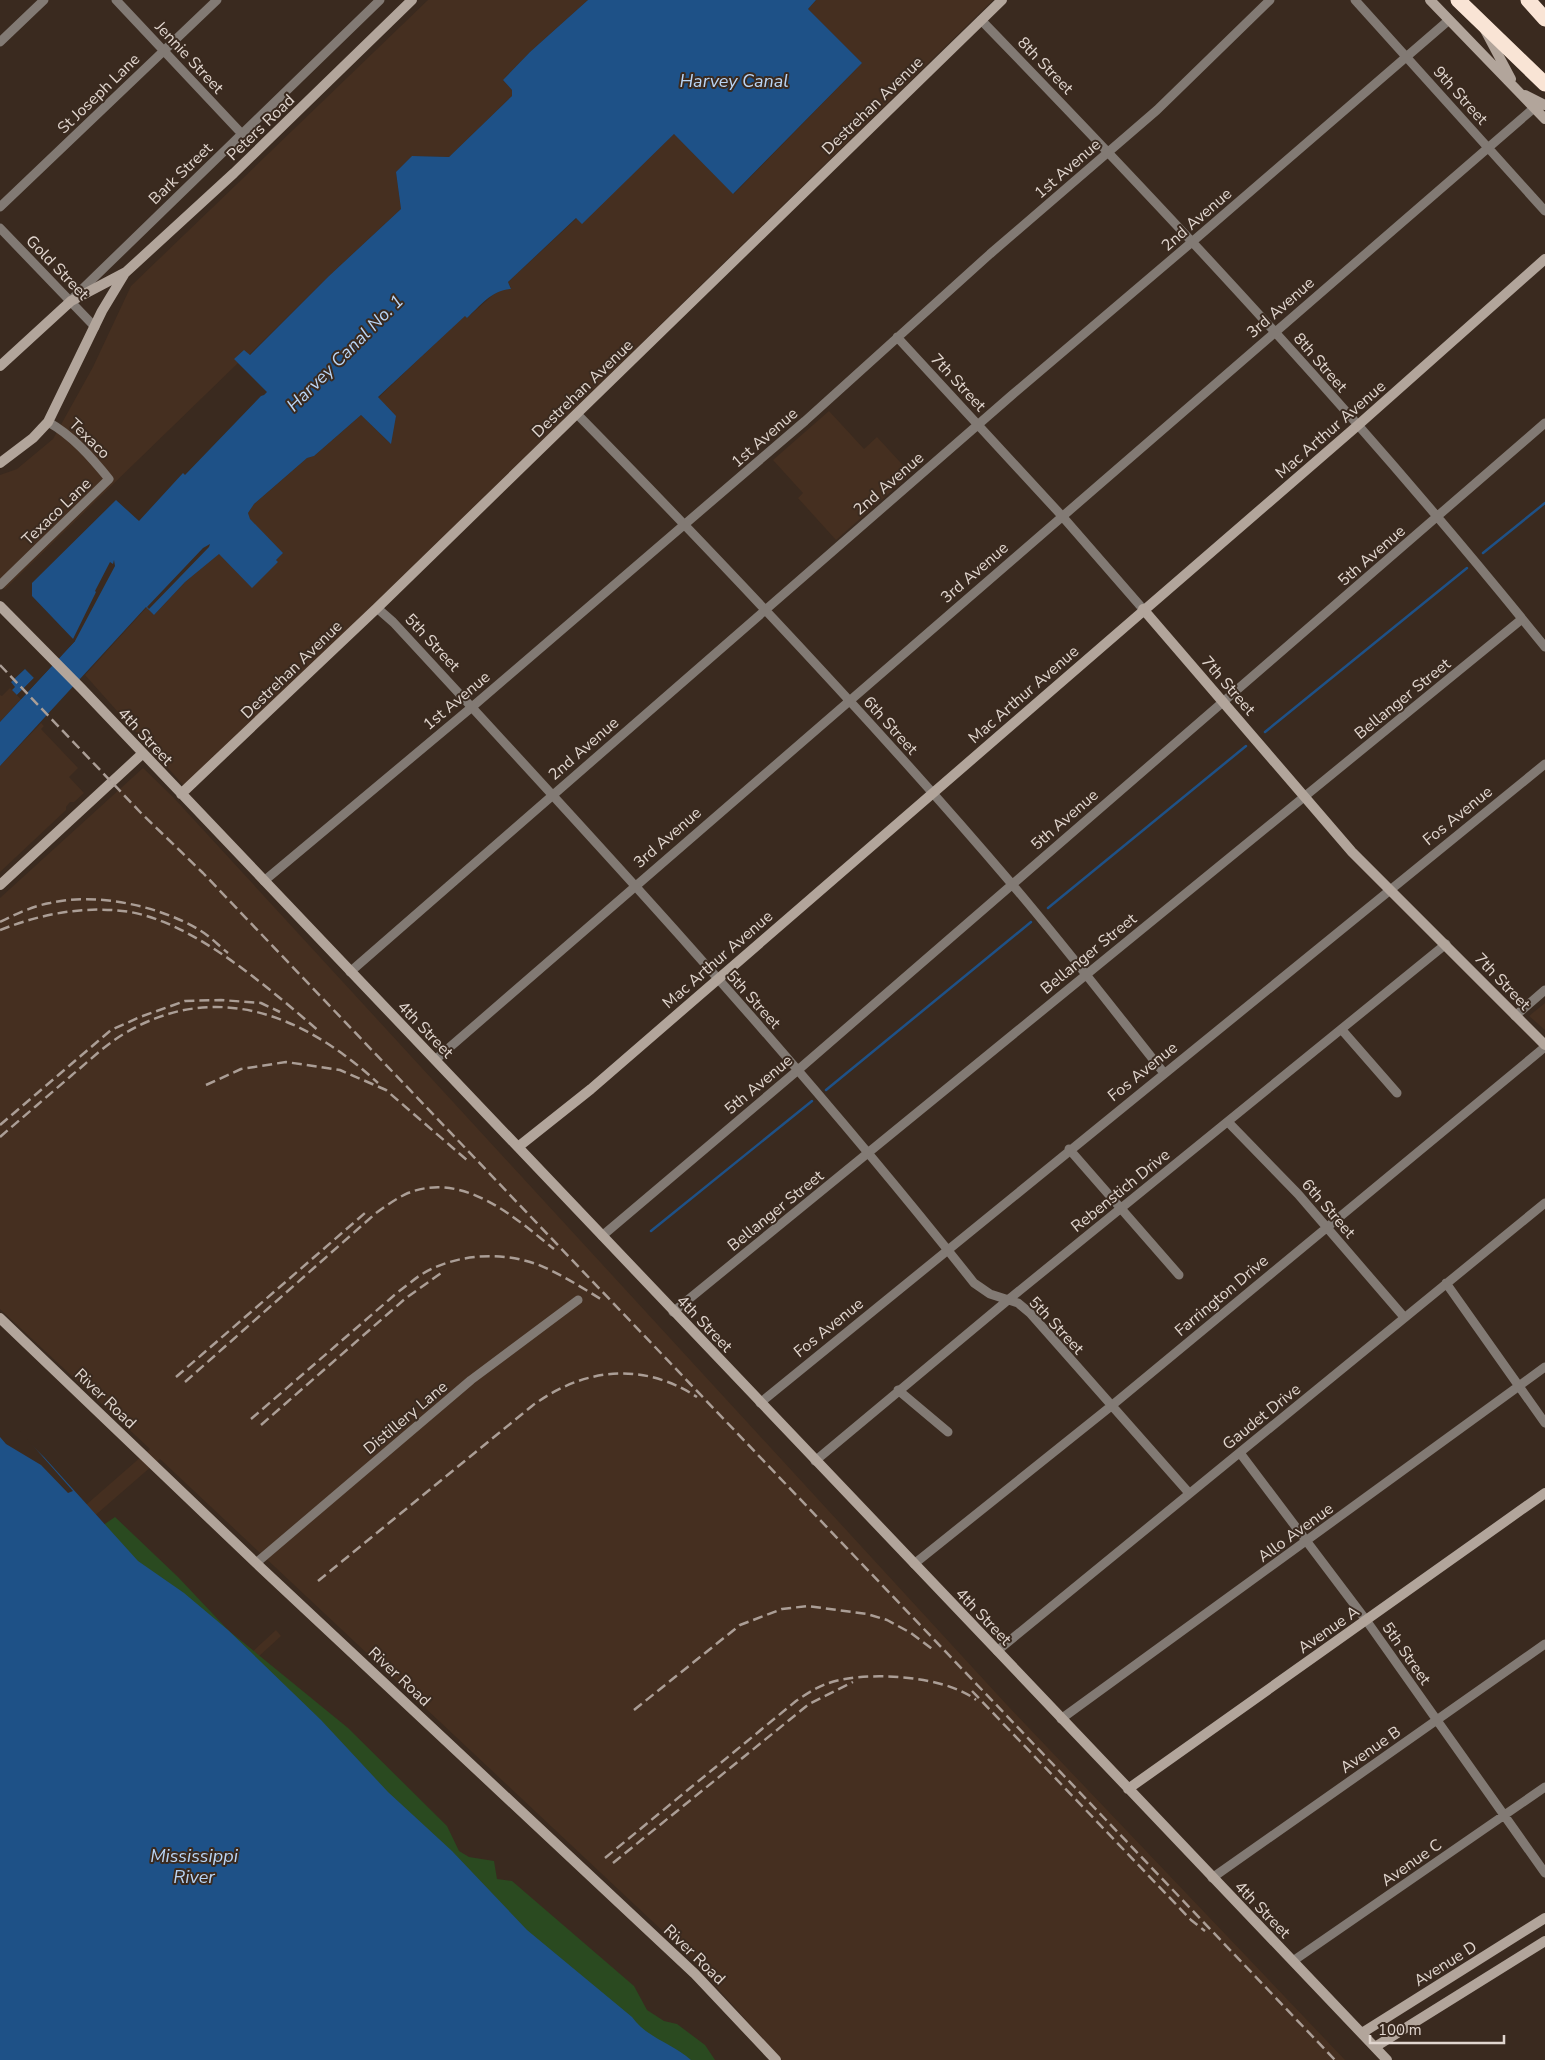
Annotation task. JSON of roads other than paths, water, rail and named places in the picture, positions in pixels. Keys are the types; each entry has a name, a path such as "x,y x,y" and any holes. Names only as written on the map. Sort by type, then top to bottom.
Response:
{"highway":[{"path":"1458,0 1545,84"},
{"path":"1528,0 1545,19"}],"main road":[{"name":"Peters Road","path":"71,301 126,272 234,172 412,0"},
{"name":"Destrehan Avenue","path":"181,794 377,608 1002,0"},
{"path":"1430,0 1545,119"},
{"path":"1470,0 1518,92 1545,105"},
{"name":"Mac Arthur Avenue","path":"518,1147 591,1089 1357,426 1545,259"},
{"name":"Peters Road","path":"0,463 33,438 48,422 95,327 126,272"},
{"name":"Bark Street","path":"0,366 71,301"},
{"name":"4th Street","path":"0,606 82,689 1387,2060"},
{"name":"7th Street","path":"1143,610 1352,852 1446,944 1545,1046"},
{"path":"0,885 142,754"},
{"name":"River Road","path":"0,1318 256,1563 653,1934 730,2010 776,2060"},
{"name":"Avenue A","path":"1128,1789 1545,1493"},
{"name":"Avenue D","path":"1362,2033 1545,1918"},
{"path":"1375,2047 1545,1941"}],"street":[{"path":"0,42 44,0"},
{"name":"Jennie Street","path":"116,0 242,134"},
{"name":"St Joseph Lane","path":"0,207 217,0"},
{"name":"Bark Street","path":"71,301 380,0"},
{"name":"1st Avenue","path":"264,881 472,707 805,421 990,254 1157,110 1270,0"},
{"name":"9th Street","path":"1355,0 1545,211"},
{"name":"8th Street","path":"981,20 1109,152 1275,332 1438,517 1545,647"},
{"name":"2nd Avenue","path":"350,972 978,424 1449,20"},
{"name":"3rd Avenue","path":"435,1060 1534,108"},
{"name":"Gold Street","path":"0,228 95,327"},
{"name":"7th Street","path":"897,338 1062,516 1143,610"},
{"name":"6th Street","path":"577,414 766,609 932,792 1086,973 1164,1073"},
{"name":"Texaco","path":"48,422 66,435 109,479"},
{"name":"5th Avenue","path":"602,1236 798,1070 1545,423"},
{"name":"Texaco Lane","path":"0,585 109,479"},
{"name":"5th Street","path":"377,608 394,622 552,794 798,1070 974,1283 990,1294 1018,1303 1030,1313 1110,1407 1189,1493"},
{"name":"Bellanger Street","path":"673,1312 1522,619"},
{"name":"Fos Avenue","path":"760,1403 1389,888 1545,764"},
{"name":"Rebenstich Drive","path":"815,1461 898,1390 1446,944"},
{"path":"1515,1016 1545,990"},
{"path":"1342,1030 1397,1093"},
{"name":"Farrington Drive","path":"914,1564 1110,1407 1545,1046"},
{"name":"6th Street","path":"1228,1122 1298,1194 1404,1317"},
{"path":"1069,1149 1179,1275"},
{"name":"Gaudet Drive","path":"997,1652 1446,1282 1545,1204"},
{"path":"1446,1282 1545,1423"},
{"name":"Distillery Lane","path":"256,1563 471,1380 578,1300"},
{"name":"Allo Avenue","path":"1061,1719 1308,1542 1545,1367"},
{"path":"898,1390 948,1432"},
{"name":"5th Street","path":"1240,1452 1366,1620 1545,1873"},
{"name":"Avenue B","path":"1212,1878 1545,1644"},
{"name":"Avenue C","path":"1293,1961 1545,1787"}],"water":[{"name":"Harvey Canal","path":"588,0 816,0 808,9 862,63 733,194 674,134 582,224 576,218 508,282 511,289 492,295 467,318 465,316 378,397 396,416 391,444 361,415 254,504 248,513 250,519 283,553 276,560 278,562 252,588 219,554 185,582 154,615 146,607 0,766 0,722 75,641 32,596 32,583 116,500 139,521 183,473 185,475 267,392 234,359 244,350 250,355 329,276 401,209 396,172 412,156 449,157 512,96 512,90 503,80 530,52"},
{"path":"25,669 34,678 17,695 12,690 15,687 11,682"},
{"name":"Mississippi River","path":"0,1415 44,1457 138,1561 184,1593 228,1630 321,1720 388,1792 452,1851 527,1930 632,2017 645,2030 691,2060 0,2060"}],"waterway":[{"path":"1483,553 1545,503"},
{"path":"1265,732 1467,568"},
{"path":"1048,908 1246,746"},
{"path":"826,1090 1031,922"},
{"path":"651,1231 812,1101"}],"railway":[{"path":"0,665 141,813 203,873 1335,2060"},
{"path":"0,922 18,913 44,904 68,900 107,900 148,908 185,922 205,933 228,953"},
{"path":"0,930 31,919 80,910 130,912 155,919 180,929 231,960 320,1032"},
{"path":"0,1125 111,1030 140,1017 185,1001 221,1000 261,1003 280,1012"},
{"path":"0,1137 115,1039 157,1018 191,1009 224,1007 257,1012 289,1023 320,1039 350,1059 378,1083"},
{"path":"206,1085 241,1069 286,1062 340,1070 386,1090 468,1161"},
{"path":"185,1382 376,1213 408,1193 429,1188 449,1188 468,1193 505,1211 554,1249"},
{"path":"176,1377 365,1213"},
{"path":"251,1419 398,1292 419,1276 449,1262 483,1256 517,1259 533,1263 569,1280 604,1301"},
{"path":"261,1425 406,1298 444,1271"},
{"path":"318,1581 532,1406 551,1393 592,1377 634,1374 676,1385 697,1397"},
{"path":"634,1710 740,1625 782,1609 808,1606 867,1614 887,1620 911,1633 935,1651"},
{"path":"605,1858 796,1701 822,1686 860,1677 903,1677 945,1685 976,1700"},
{"path":"613,1863 809,1704 853,1682"},
{"path":"972,1691 1191,1920 1205,1931"}],"water label":[{"name":"Harvey Canal No. 1","path":"345,353"}]}
